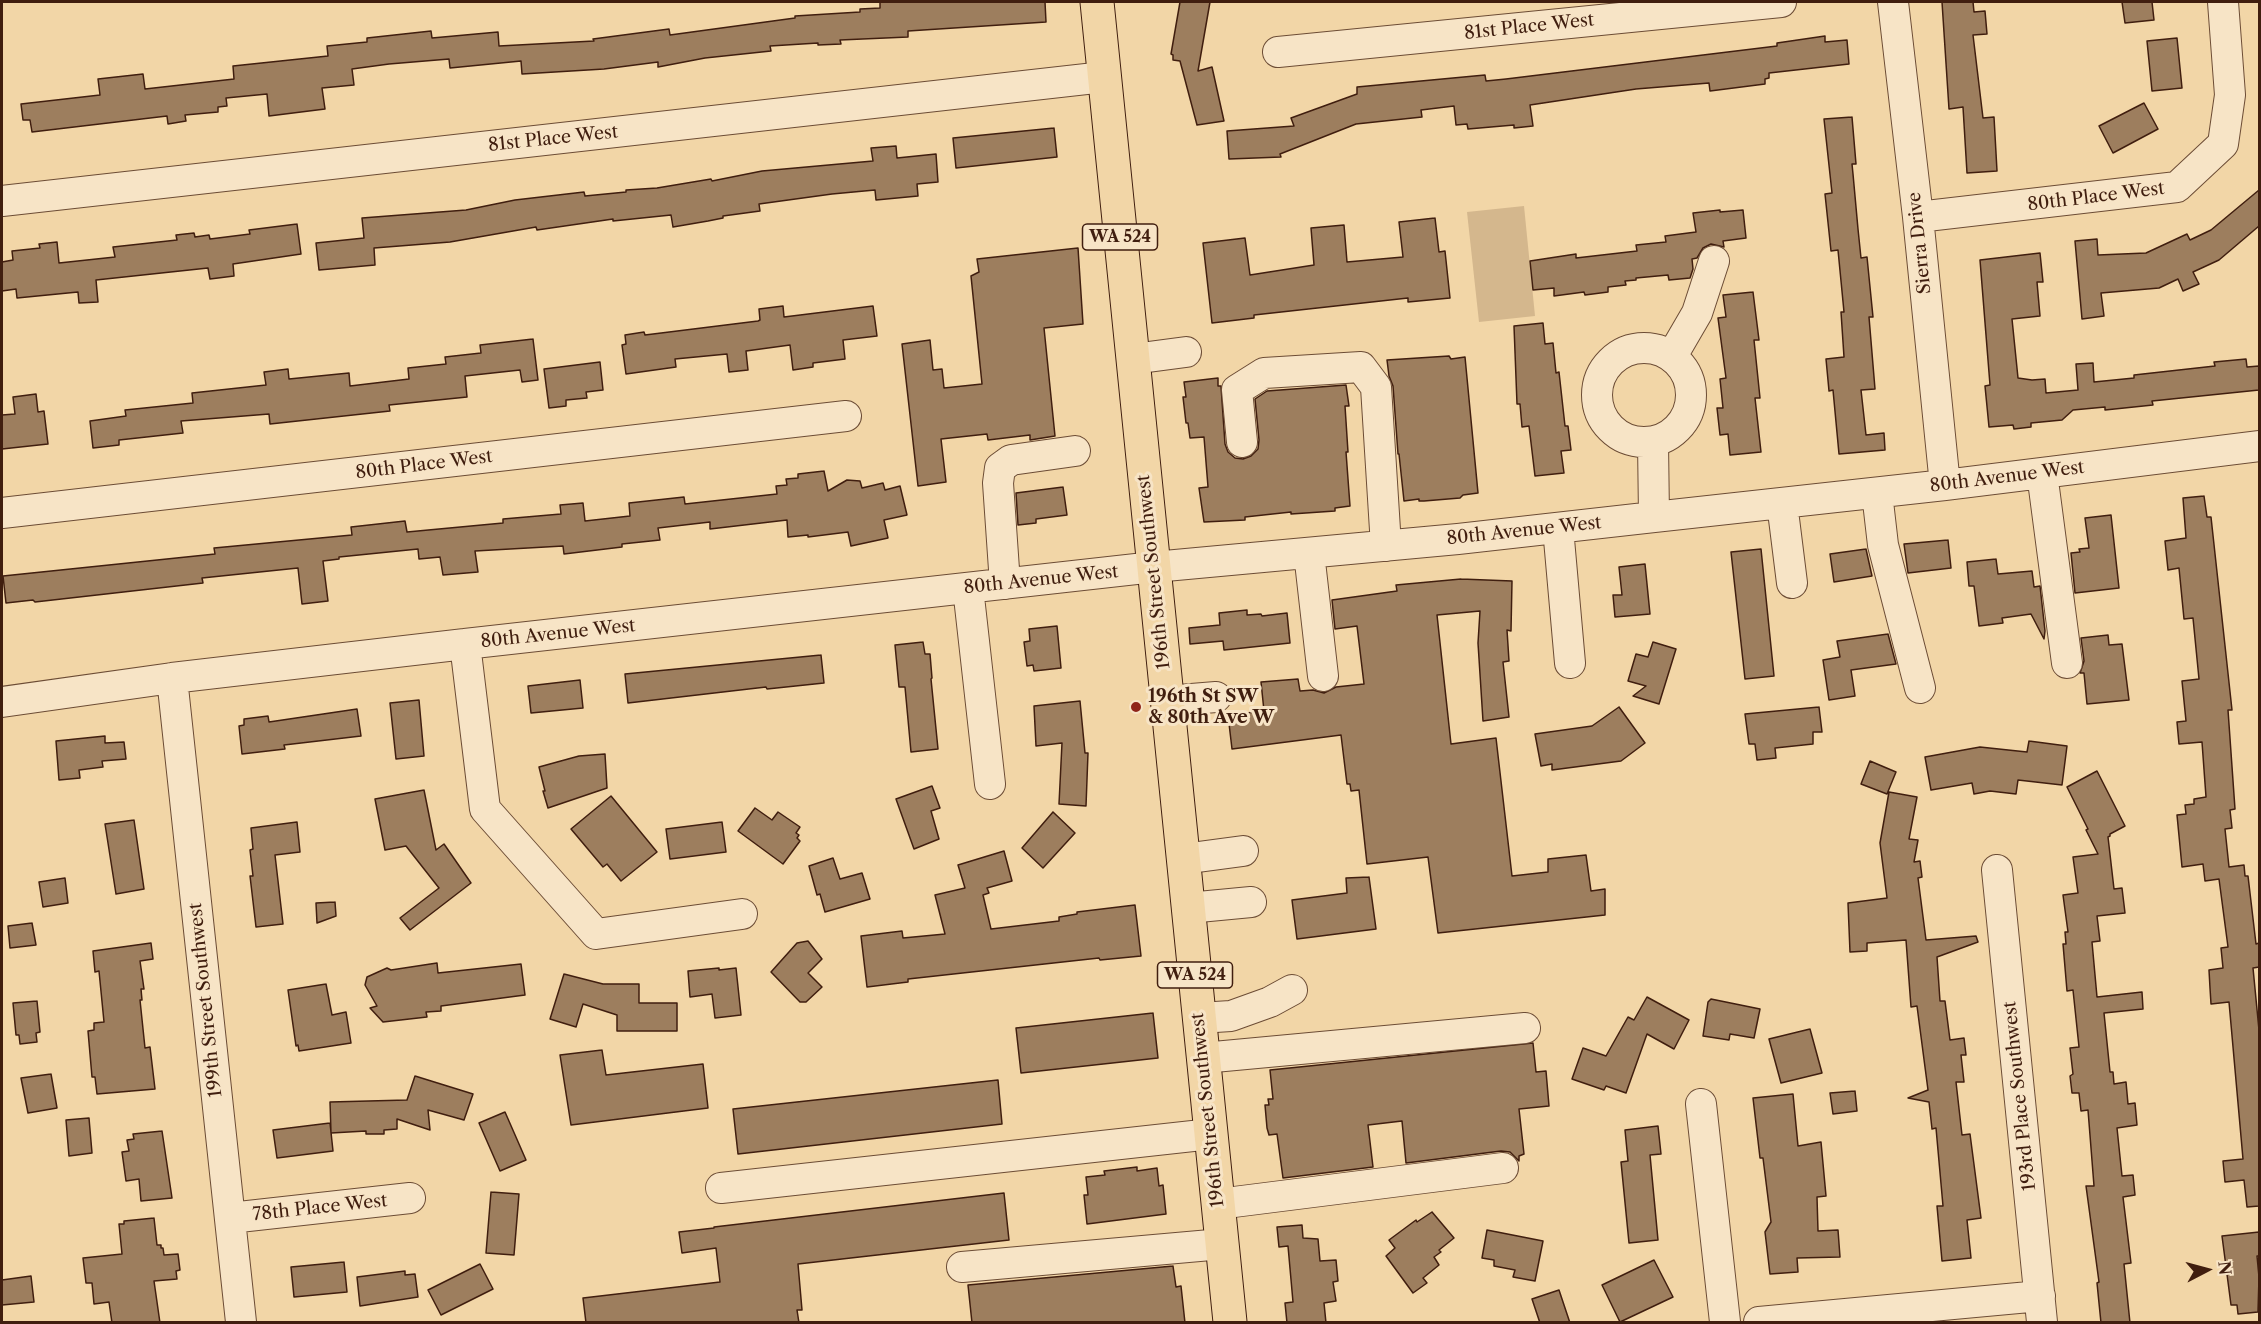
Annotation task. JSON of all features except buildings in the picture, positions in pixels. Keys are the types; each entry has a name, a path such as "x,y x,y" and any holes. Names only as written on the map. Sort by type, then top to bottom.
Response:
{"main road":[{"name":"196th Street Southwest","path":"1097,2 1230,1323"}],"street":[{"name":"81st Place West","path":"1278,52 1781,2"},
{"name":"Sierra Drive","path":"1893,2 1918,217 1945,485"},
{"name":"80th Place West","path":"1918,217 2177,188 2223,144 2230,95 2223,2"},
{"name":"81st Place West","path":"2,201 1104,77"},
{"path":"1672,356 1697,313 1714,261"},
{"path":"1643,347 1658,349 1672,356 1683,368 1690,382 1692,398 1688,413 1680,427 1668,436 1653,442 1637,442 1622,437 1610,428 1601,415 1596,400 1603,370 1614,358 1627,350 1643,347"},
{"path":"1132,359 1186,352"},
{"path":"1242,442 1237,390 1246,384 1264,373 1361,367 1376,387 1386,546"},
{"name":"80th Place West","path":"2,513 846,416"},
{"path":"1653,442 1654,517"},
{"name":"80th Avenue West","path":"2,702 172,678 465,644 1154,567 1558,528 1945,485 2259,446"},
{"path":"1005,584 998,483 1000,468 1011,460 1075,451"},
{"path":"2042,473 2067,663"},
{"path":"1877,492 1883,545 1920,688"},
{"path":"1782,503 1792,583"},
{"path":"1558,528 1570,663"},
{"path":"1309,553 1323,676"},
{"path":"968,588 990,784"},
{"path":"465,644 485,808 596,934 742,914"},
{"name":"199th Street Southwest","path":"172,678 241,1323"},
{"path":"1167,701 1216,697"},
{"path":"1183,859 1244,851"},
{"name":"193rd Place Southwest","path":"1998,870 2041,1309"},
{"path":"1188,908 1251,902"},
{"path":"1199,1018 1232,1016 1270,1002 1292,990"},
{"path":"1203,1058 1525,1029"},
{"path":"1701,1104 1725,1323"},
{"path":"721,1188 1211,1134"},
{"path":"1218,1204 1503,1168"},
{"name":"78th Place West","path":"230,1218 410,1198"},
{"path":"962,1267 1222,1244"},
{"path":"1759,1323 2041,1309"}],"shaded area":[{"path":"1524,206 1535,316 1479,322 1467,212"}],"place":[{"name":"196th St SW & 80th Ave W","path":"1136,707"}]}
